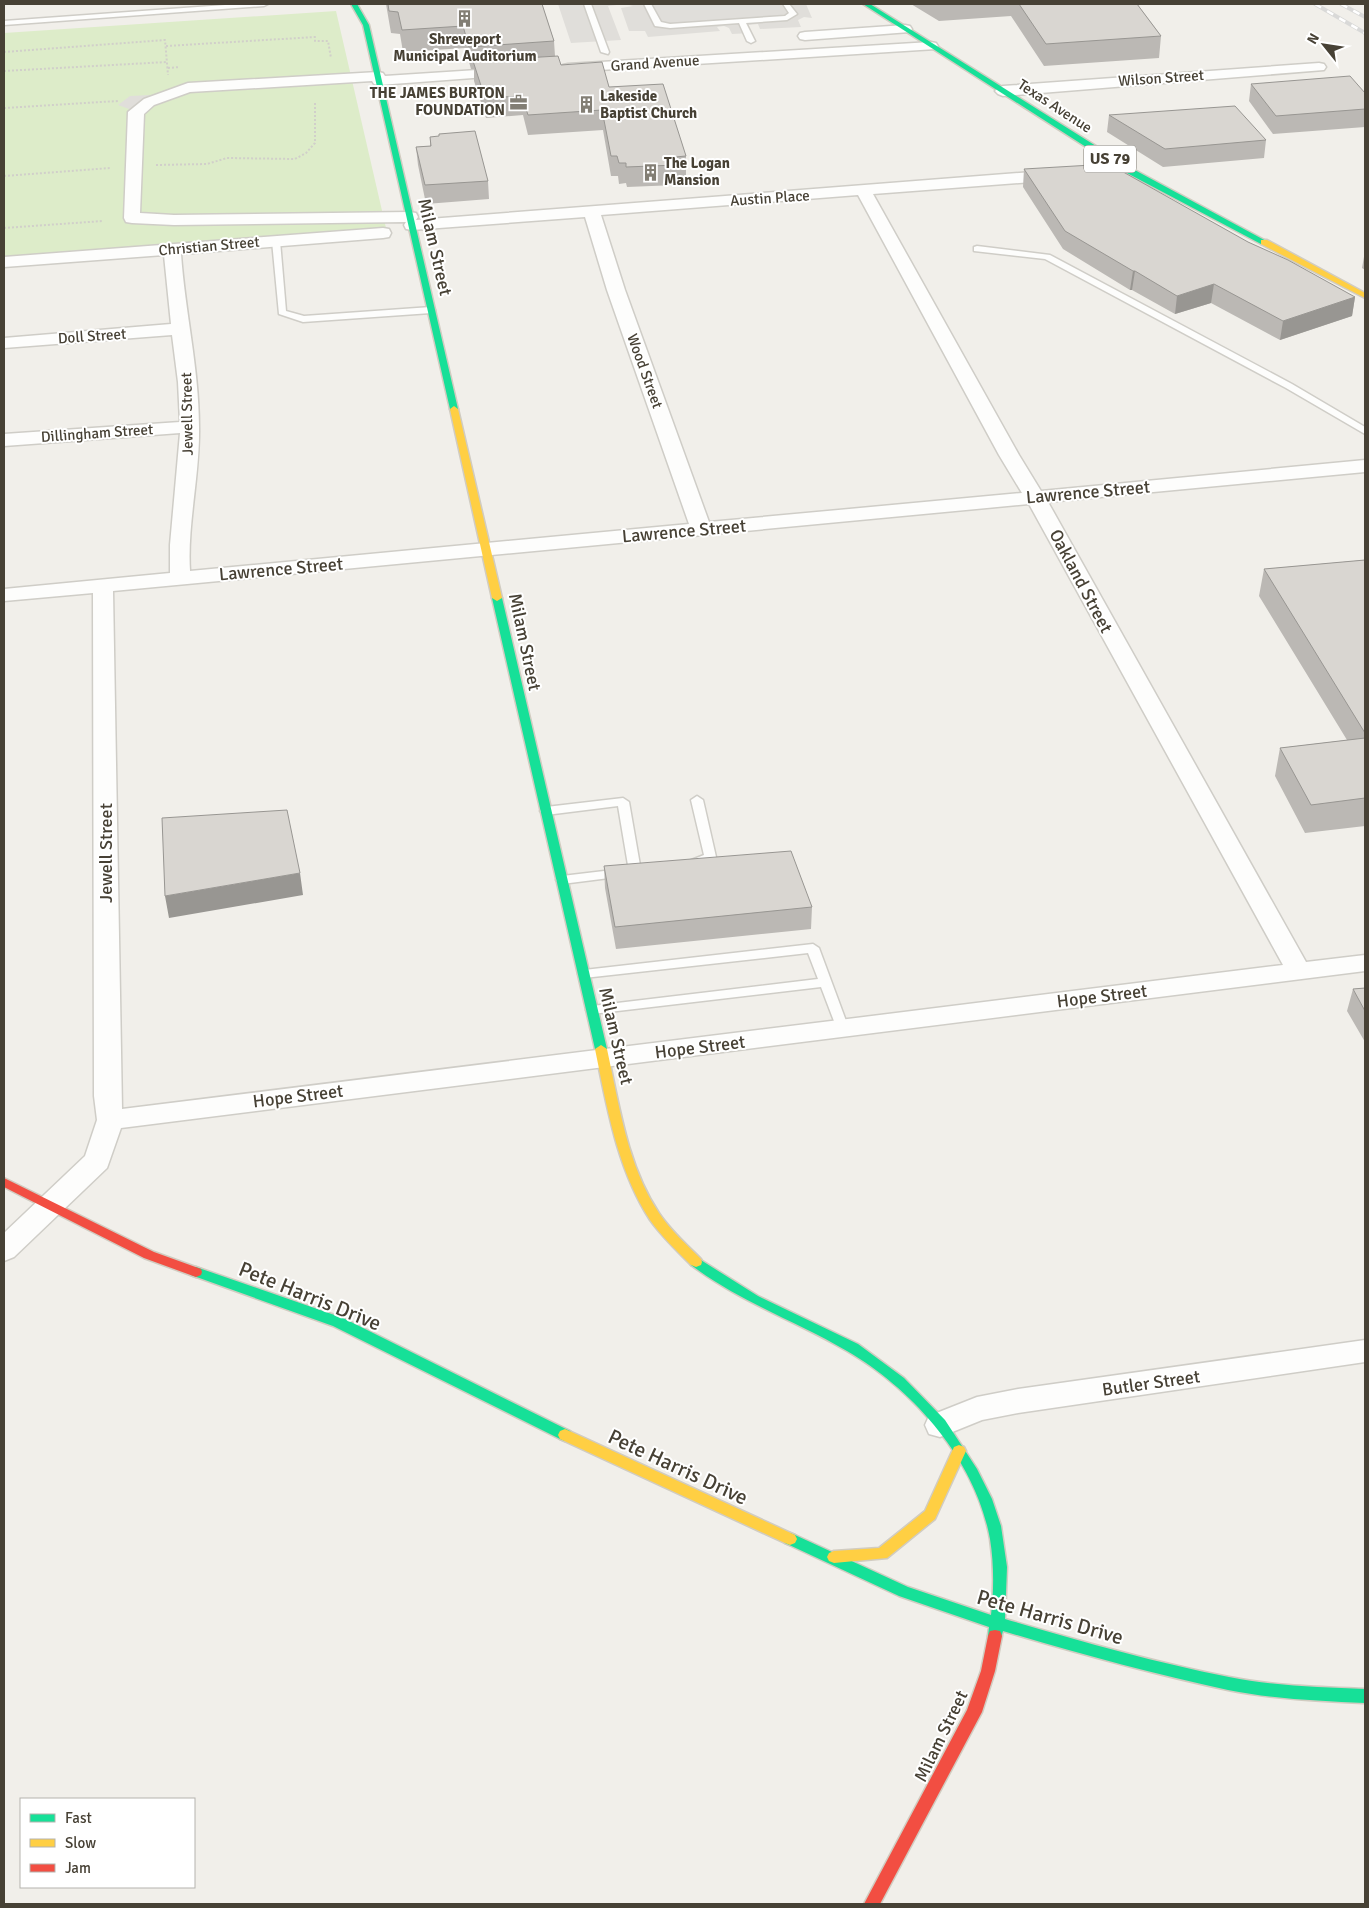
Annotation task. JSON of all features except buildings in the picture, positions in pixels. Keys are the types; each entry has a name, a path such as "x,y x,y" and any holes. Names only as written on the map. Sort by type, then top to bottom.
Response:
{"street":[{"name":"Milam Street","path":"354,4 366,25 603,1059 629,1163 638,1188 651,1212 679,1247 702,1268 730,1288 776,1312 827,1334 858,1352 901,1384 940,1425 960,1451 977,1481 995,1531 999,1569 998,1624 984,1687 968,1726 872,1904"},
{"name":"Texas Avenue","path":"866,4 1128,170 1365,296"},
{"path":"789,38 905,29"},
{"path":"731,42 770,39"},
{"name":"Grand Avenue","path":"550,69 931,46"},
{"name":"Grand Avenue","path":"562,55 644,49"},
{"path":"412,224 132,218 136,112 149,102 188,88 517,65"},
{"name":"Wilson Street","path":"1002,90 1319,67"},
{"path":"1103,172 1128,170"},
{"name":"Austin Place","path":"412,224 592,212 1077,174"},
{"name":"Oakland Street","path":"863,190 999,438 1034,497 1299,972"},
{"name":"Wood Street","path":"592,212 616,290 701,529"},
{"name":"Christian Street","path":"4,262 276,241 412,224"},
{"name":"Jewell Street","path":"172,249 173,278 185,350 190,427 186,491 178,561 181,579"},
{"name":"Doll Street","path":"4,343 181,329"},
{"name":"Dillingham Street","path":"4,440 190,427"},
{"name":"Lawrence Street","path":"4,596 1365,466"},
{"name":"Jewell Street","path":"103,586 107,1086 110,1120"},
{"name":"Hope Street","path":"110,1120 1365,963"},
{"path":"4,1250 97,1161 110,1120"},
{"name":"Pete Harris Drive","path":"4,1182 149,1255 338,1322 526,1417 904,1592 998,1624 1078,1648 1230,1684 1296,1692 1365,1696"},
{"name":"Butler Street","path":"940,1425 977,1409 1018,1401 1365,1351"},
{"path":"831,1558 882,1554 903,1538 930,1515 960,1451"}],"lane":[{"path":"4,23 264,4"},
{"path":"587,4 605,52"},
{"path":"648,4 658,24 670,26 787,18 793,14 786,4"},
{"path":"741,21 751,41"},
{"path":"276,241 282,312 303,319 431,310"},
{"path":"977,248 1047,257 1289,386 1365,431"},
{"path":"680,866 710,858 696,800"},
{"path":"546,812 623,802 640,871 562,880"},
{"path":"584,974 813,948 843,1029"},
{"path":"592,1010 826,982"}],"path":[{"path":"166,46 315,37 315,41 328,40 332,63"},
{"path":"4,52 166,40 168,76"},
{"path":"4,71 167,62"},
{"path":"4,176 134,166 207,164 227,158 258,157 287,160 300,158 315,143 315,93 308,91 309,80"},
{"path":"4,108 124,100"},
{"path":"4,228 103,221"}],"green space":[{"path":"336,11 386,228 4,258 4,33"}],"shaded area":[{"path":"558,4 625,4 608,6 621,40 571,43"},
{"path":"625,4 806,4 812,18 804,17 798,20 801,27 760,29 758,24 748,25 752,33 732,34 729,28 724,26 717,27 720,31 648,37 645,31 629,31 621,8 633,6"},
{"path":"150,95 132,110 118,105 130,96"}],"railway":[{"path":"1315,4 1365,33"},
{"path":"1341,4 1365,17"}],"traffic: fast":[{"path":"354,4 366,25 454,409"},
{"path":"866,4 1128,170 1264,242"},
{"path":"497,598 601,1049"},
{"path":"696,1262 753,1299 853,1348 899,1382 940,1424 973,1473 985,1499 994,1526 1000,1567 999,1609 995,1636"},
{"path":"196,1272 338,1322 565,1435"},
{"path":"790,1539 904,1592 997,1623 1078,1647 1230,1684 1296,1692 1365,1696"}],"traffic: slow":[{"path":"1264,242 1365,296"},
{"path":"454,409 497,598"},
{"path":"601,1049 621,1137 629,1165 640,1191 655,1216 673,1240 696,1262"},
{"path":"565,1435 790,1539"},
{"path":"834,1557 882,1554 930,1515 959,1451"}],"traffic: jam":[{"path":"4,1182 149,1255 196,1272"},
{"path":"872,1904 974,1712 988,1671 995,1636"}],"place":[{"name":"Shreveport Municipal Auditorium","path":"465,18"},
{"name":"THE JAMES BURTON FOUNDATION","path":"519,102"},
{"name":"Lakeside Baptist Church","path":"586,105"},
{"name":"The Logan Mansion","path":"650,172"}]}
